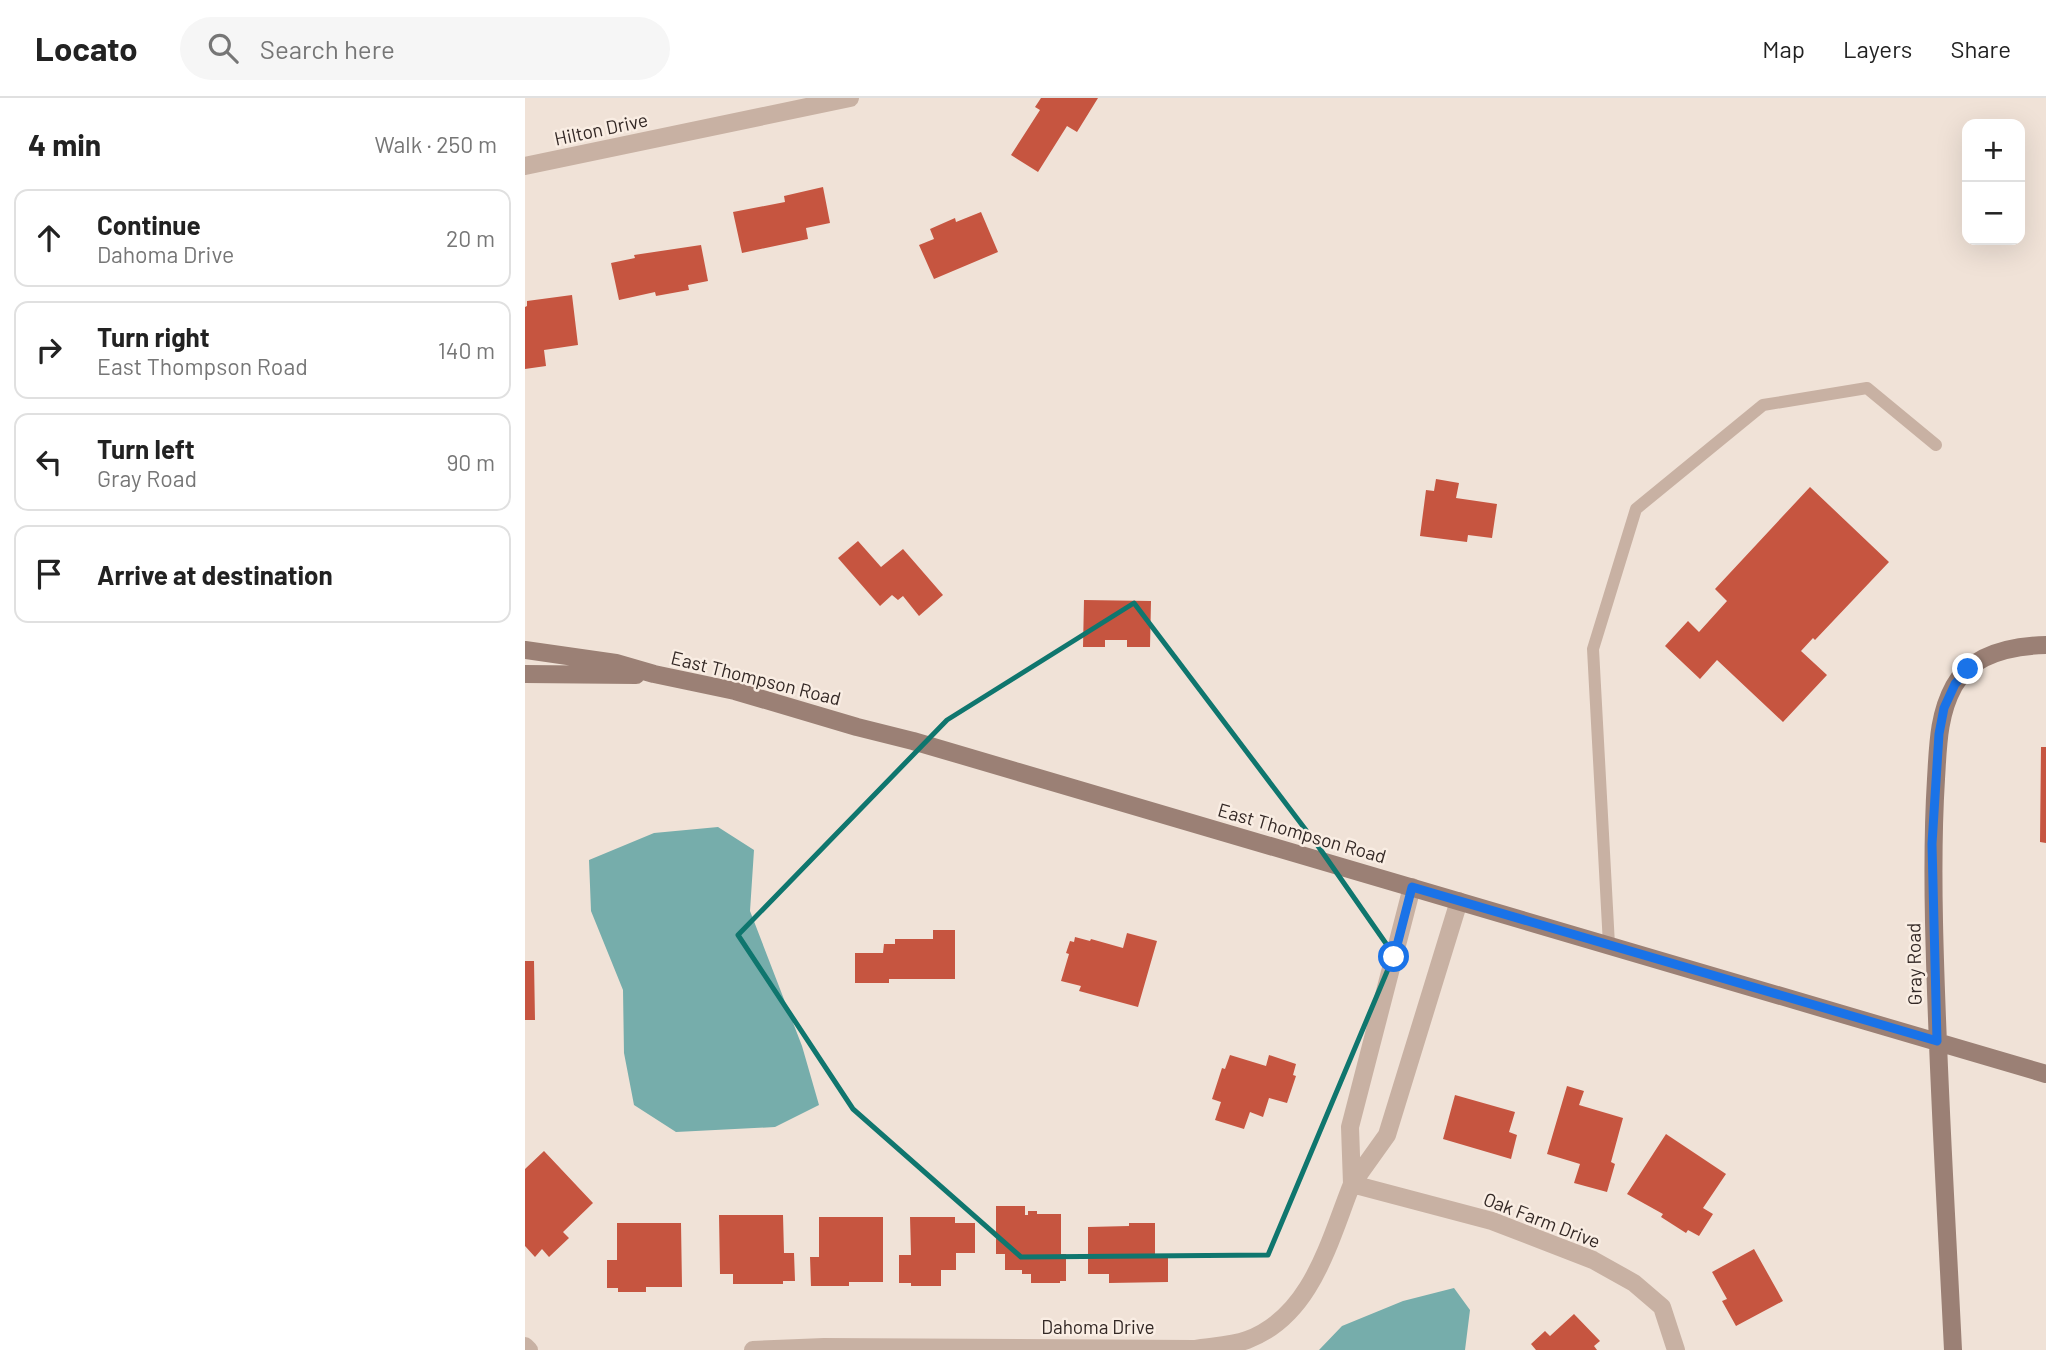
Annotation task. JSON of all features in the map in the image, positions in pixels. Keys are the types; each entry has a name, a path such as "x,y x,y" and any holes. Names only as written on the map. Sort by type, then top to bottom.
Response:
{"main road":[{"name":"Gray Road","path":"1953,1350 1937,1041 1932,844 1939,734 1944,708 1955,684 1968,669 1994,653 2046,645"},
{"name":"East Thompson Road","path":"525,650 616,663 735,691 2046,1074"},
{"name":"East Thompson Road","path":"525,674 654,674"}],"street":[{"name":"Hilton Drive","path":"525,166 850,98"},
{"name":"Dahoma Drive","path":"1352,1184 1350,1127 1412,887"},
{"name":"Dahoma Drive","path":"753,1350 824,1347 1194,1349 1246,1340 1274,1325 1293,1309 1316,1273 1352,1184 1387,1135 1459,901"},
{"name":"Oak Farm Drive","path":"1352,1184 1492,1221 1593,1260 1634,1283 1662,1307 1676,1350"},
{"path":"525,1346 529,1350"}],"lane":[{"path":"1609,945 1593,649 1636,509 1763,405 1867,388 1936,446"}],"highlighted area":[{"path":"1134,603 1318,846 1394,955 1268,1255 1021,1257 853,1109 738,935 947,720"}],"water":[{"path":"718,827 754,850 750,911 802,1046 819,1105 775,1127 676,1132 634,1105 624,1053 623,990 591,911 589,860 654,833"},
{"path":"1454,1288 1470,1310 1465,1350 1319,1350 1342,1326 1403,1301"}],"building":[{"path":"1041,98 1098,98 1077,132 1067,126 1038,172 1011,155 1040,110 1035,107"},
{"path":"823,187 830,223 806,228 808,239 742,253 733,212 785,202 784,196"},
{"path":"981,212 998,252 934,279 919,245 934,239 930,229 955,218 956,222"},
{"path":"701,245 708,281 688,285 689,290 656,296 655,292 619,300 611,263 635,258 634,255"},
{"path":"572,295 578,345 544,350 546,366 525,369 527,301"},
{"path":"1436,479 1459,483 1456,498 1497,504 1492,538 1468,535 1467,542 1420,536 1426,490 1434,491"},
{"path":"1810,487 1889,562 1815,640 1813,638 1801,651 1827,675 1783,722 1717,660 1700,679 1665,646 1688,621 1699,632 1727,601 1715,589"},
{"path":"858,541 881,567 903,549 943,595 919,616 903,596 898,600 892,595 880,606 838,558"},
{"path":"1084,600 1151,601 1150,647 1127,647 1127,640 1105,640 1105,647 1083,647"},
{"path":"2041,747 2046,747 2046,843 2040,842"},
{"path":"933,930 955,930 955,979 889,979 889,983 855,983 855,953 883,953 884,944 895,944 895,939 933,939"},
{"path":"1127,933 1157,941 1138,1007 1079,991 1081,986 1061,981 1069,954 1066,953 1070,941 1074,942 1075,937 1123,948"},
{"path":"525,961 534,961 535,1020 525,1020"},
{"path":"1230,1055 1266,1066 1269,1055 1296,1064 1293,1075 1296,1076 1287,1103 1269,1098 1263,1117 1250,1112 1244,1129 1215,1120 1221,1102 1212,1099 1222,1068 1225,1069"},
{"path":"1567,1086 1584,1091 1579,1105 1623,1118 1611,1162 1615,1164 1607,1192 1574,1183 1580,1164 1547,1154"},
{"path":"1455,1095 1515,1112 1509,1132 1517,1135 1511,1159 1443,1139"},
{"path":"1666,1134 1726,1174 1703,1208 1713,1214 1699,1236 1688,1230 1686,1233 1661,1217 1663,1214 1627,1194"},
{"path":"544,1151 593,1203 563,1232 569,1238 549,1257 542,1249 535,1257 525,1246 525,1169"},
{"path":"996,1206 1025,1206 1025,1215 1028,1215 1028,1211 1037,1211 1037,1214 1061,1214 1061,1254 1066,1254 1066,1281 1031,1283 1031,1274 1022,1274 1022,1270 1005,1270 1005,1254 996,1254"},
{"path":"719,1215 783,1215 784,1253 794,1253 795,1281 783,1281 783,1284 733,1284 733,1274 720,1274"},
{"path":"819,1217 883,1217 883,1282 849,1282 849,1286 811,1286 810,1257 819,1257"},
{"path":"910,1217 955,1217 955,1223 975,1223 975,1253 956,1253 956,1270 941,1270 941,1286 911,1286 911,1283 899,1283 899,1255 911,1255"},
{"path":"617,1223 681,1223 682,1287 646,1287 646,1292 618,1292 618,1288 607,1288 607,1260 617,1260"},
{"path":"1129,1223 1155,1223 1155,1256 1168,1256 1168,1282 1109,1283 1109,1274 1088,1274 1088,1227 1129,1226"},
{"path":"1754,1249 1783,1301 1736,1326 1722,1301 1727,1299 1712,1272"},
{"path":"1574,1314 1600,1341 1594,1346 1597,1350 1536,1350 1531,1344 1545,1331 1550,1336"}],"route":[{"path":"1394,957 1412,887 1937,1041 1932,844 1939,734 1944,708 1955,684 1968,669"}]}
